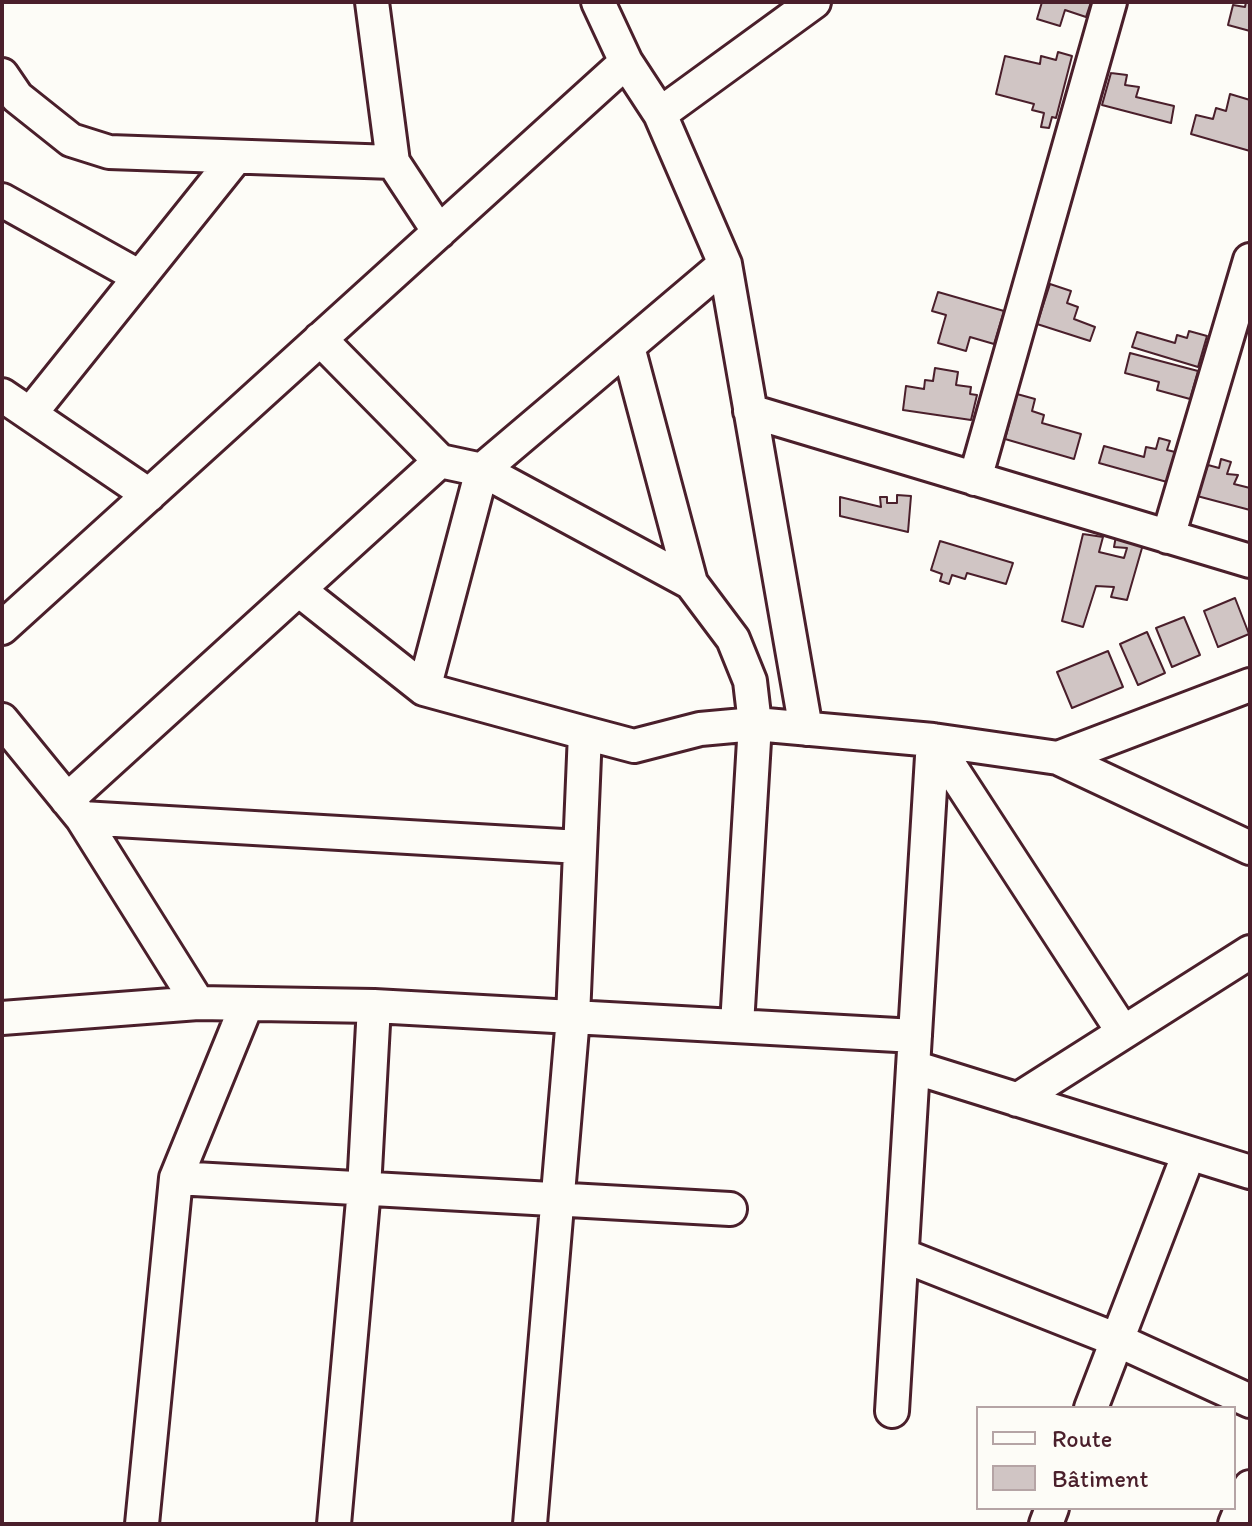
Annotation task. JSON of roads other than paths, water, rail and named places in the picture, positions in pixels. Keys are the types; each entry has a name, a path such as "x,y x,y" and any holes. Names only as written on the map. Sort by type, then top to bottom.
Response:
{"street":[{"path":"372,2 393,162 439,232"},
{"path":"598,2 626,62 660,114 725,264 806,729"},
{"path":"660,114 814,2"},
{"path":"975,479 1110,2"},
{"path":"2,628 626,62"},
{"path":"2,75 17,97 71,140 109,152 393,162"},
{"path":"30,414 236,157"},
{"path":"2,200 140,277"},
{"path":"1168,537 1250,260"},
{"path":"424,689 482,470 725,264"},
{"path":"320,339 440,461 482,470 691,583"},
{"path":"628,347 691,583 733,639 750,681 755,724 737,1025"},
{"path":"2,395 149,495"},
{"path":"750,411 1250,561"},
{"path":"74,809 299,590 440,461"},
{"path":"299,590 424,689 585,733 634,746 700,729 755,724 933,740 1058,758 1250,848"},
{"path":"1058,758 1250,685"},
{"path":"2,720 74,809 198,1003"},
{"path":"530,1524 573,1017 585,733"},
{"path":"933,740 1123,1032"},
{"path":"892,1411 933,740"},
{"path":"74,809 580,847"},
{"path":"1017,1100 1250,952"},
{"path":"2,1018 198,1003 374,1006 737,1025 914,1052 1017,1100 1250,1172"},
{"path":"142,1524 176,1178 247,1004"},
{"path":"334,1524 364,1189 374,1006"},
{"path":"1092,1406 1189,1153"},
{"path":"176,1178 730,1209"},
{"path":"902,1255 1117,1340 1250,1401"},
{"path":"1235,1524 1250,1487"}]}
